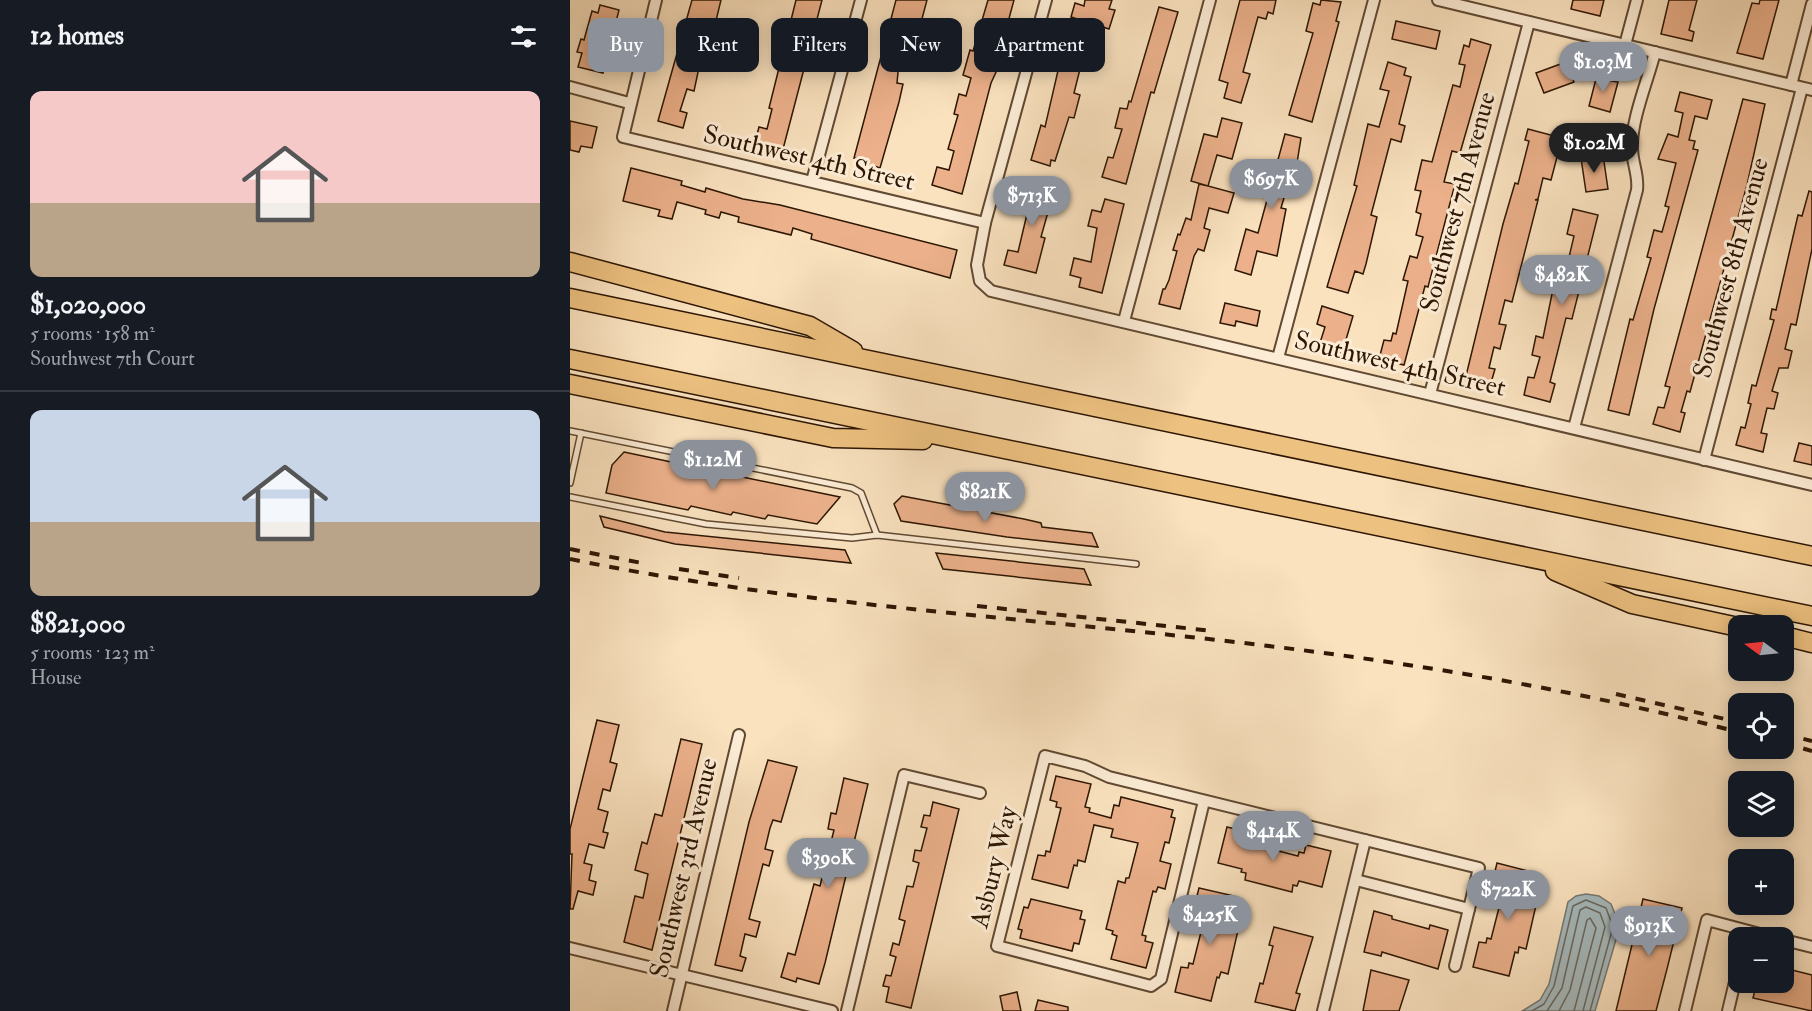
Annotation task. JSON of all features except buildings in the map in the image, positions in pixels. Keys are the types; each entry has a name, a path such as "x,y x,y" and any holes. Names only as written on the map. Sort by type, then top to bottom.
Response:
{"highway":[{"path":"570,262 810,326 868,360"},
{"path":"570,298 1812,556"},
{"path":"570,359 1812,616"},
{"path":"570,384 833,438 969,442"},
{"path":"1774,549 1812,550"},
{"path":"1518,555 1632,604 1728,625"},
{"path":"1794,638 1812,642"}],"street":[{"path":"570,87 629,103 656,0"},
{"path":"812,181 861,0"},
{"path":"985,223 1046,0"},
{"path":"1124,321 1210,0"},
{"path":"1278,358 1374,0"},
{"path":"1438,0 1463,3 1529,22 1807,89"},
{"path":"1625,45 1637,0"},
{"path":"1791,85 1812,4"},
{"name":"Southwest 7th Avenue","path":"1430,394 1529,22"},
{"path":"1574,428 1637,190 1638,180 1632,149 1633,135 1655,52"},
{"name":"Southwest 8th Avenue","path":"1704,459 1807,89"},
{"name":"Southwest 4th Street","path":"629,103 622,137 985,223 977,264 980,281 991,291 1812,485"},
{"name":"Southwest 3rd Avenue","path":"672,1011 738,735"},
{"name":"Asbury Way","path":"1204,801 1161,979 1151,986 997,946 1045,756 1085,766 1109,777 1479,868 1469,909"},
{"path":"847,1011 904,775 980,793"},
{"path":"1323,1011 1365,840"},
{"path":"1356,880 1469,909 1455,966"},
{"path":"1685,1011 1707,920 1728,927"},
{"path":"1794,942 1812,947"},
{"path":"570,948 832,1011"},
{"path":"1728,1011 1732,993"}],"lane":[{"path":"570,431 852,488 861,493 877,535"},
{"path":"570,483 581,433"},
{"path":"570,497 706,524 852,538 877,535 1136,564"}],"water":[{"path":"1586,894 1599,896 1611,904 1620,926 1595,1011 1522,1011 1540,1000 1549,984 1568,902 1576,896"}],"railway":[{"path":"570,549 647,564"},
{"path":"570,559 746,589 1277,647 1393,663 1567,693 1728,730"},
{"path":"679,569 739,578"},
{"path":"977,606 1213,631"},
{"path":"1616,694 1728,720"},
{"path":"1794,736 1812,741"},
{"path":"1794,746 1812,751"}]}
